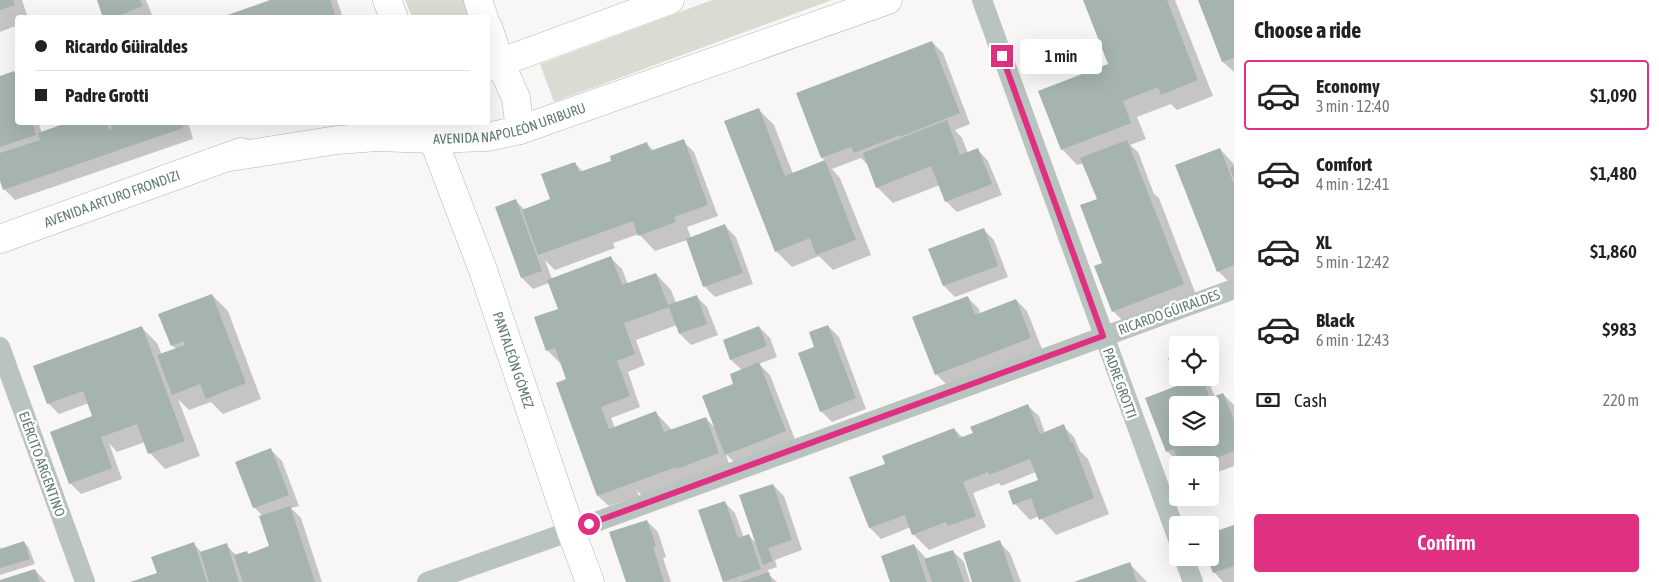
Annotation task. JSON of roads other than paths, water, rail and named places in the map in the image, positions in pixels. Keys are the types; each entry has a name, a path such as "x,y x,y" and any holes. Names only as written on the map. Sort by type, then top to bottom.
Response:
{"main road":[{"path":"387,0 393,15"},
{"path":"478,0 483,15"},
{"path":"494,65 670,0"},
{"name":"AVENIDA NAPOLEÓN URIBURU","path":"224,158 337,140 427,131 487,137 520,130 888,0"},
{"path":"490,40 494,65 516,98 520,130"},
{"path":"224,158 320,125"},
{"name":"PANTALEÓN GÓMEZ","path":"427,131 483,270 590,582"},
{"name":"AVENIDA ARTURO FRONDIZI","path":"0,239 224,158"}],"street":[{"name":"PADRE GROTTI","path":"982,0 1170,516"},
{"name":"RICARDO GÜIRALDES","path":"427,582 1234,289"},
{"name":"EJÉRCITO ARGENTINO","path":"0,347 85,582"},
{"path":"1187,566 1193,582"}]}
